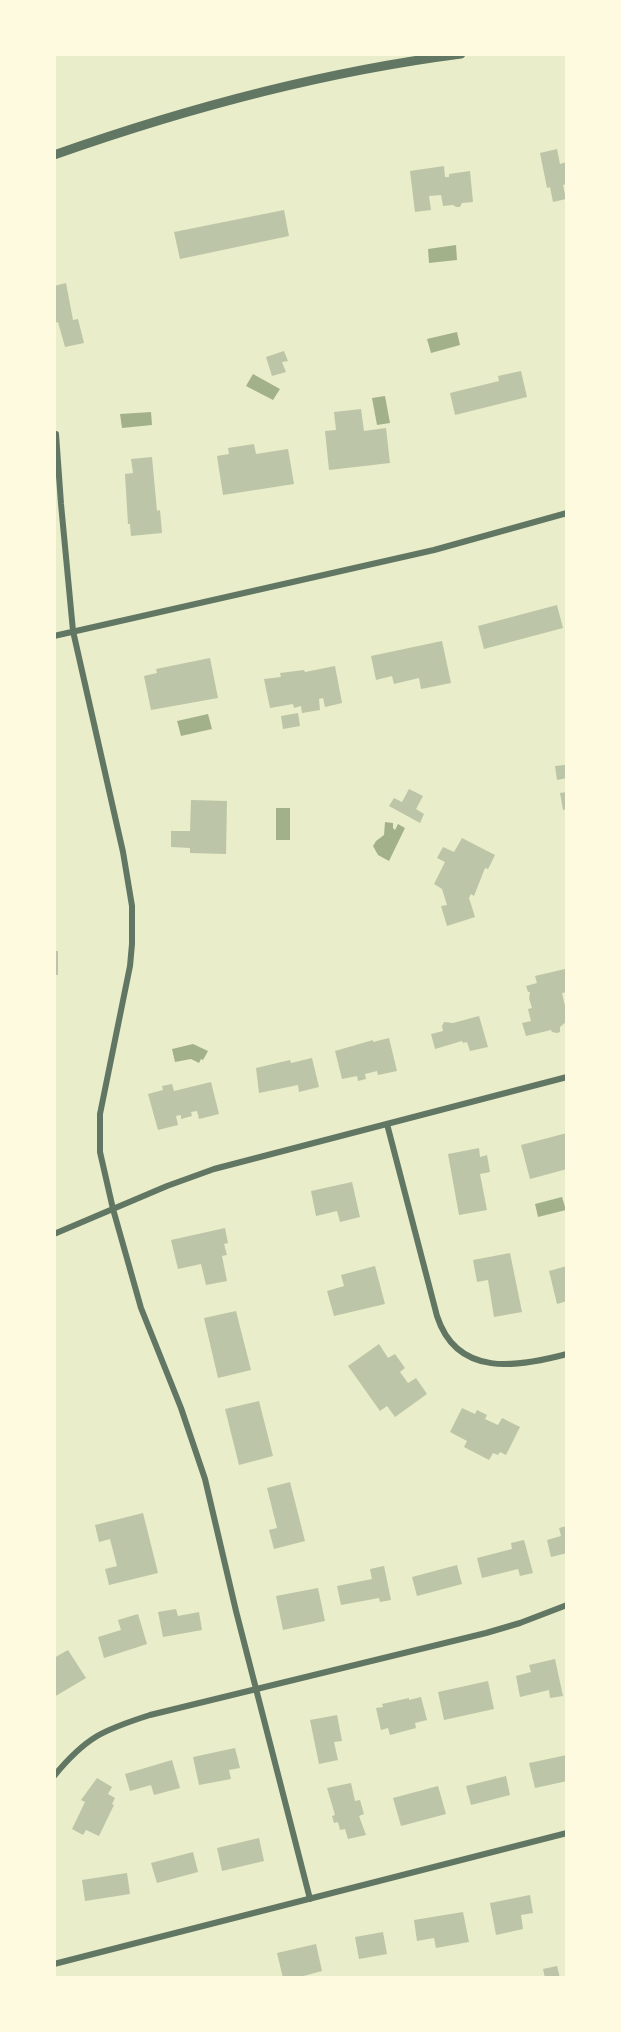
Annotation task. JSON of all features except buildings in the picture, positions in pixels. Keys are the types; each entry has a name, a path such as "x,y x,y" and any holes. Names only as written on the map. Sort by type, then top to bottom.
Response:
{"street":[{"path":"54,155 140,125 247,95 375,67 461,54"},
{"path":"56,434 73,631 123,852 132,906 130,966 100,1114 99,1135 103,1170 141,1308 181,1408 205,1479 236,1611 310,1899"},
{"path":"54,636 434,550 567,513"},
{"path":"54,1234 206,1172 567,1077"},
{"path":"387,1124 437,1316 446,1336 463,1353 487,1363 525,1364 567,1354"},
{"path":"54,1776 73,1753 96,1735 122,1724 150,1715 486,1633 567,1605"},
{"path":"54,1964 567,1833"}],"shaded area":[{"path":"456,245 457,260 429,263 428,249"},
{"path":"457,332 460,345 431,353 427,339"},
{"path":"253,374 280,389 273,400 246,386"},
{"path":"385,396 390,423 377,425 372,398"},
{"path":"151,412 152,425 122,428 120,414"},
{"path":"208,714 212,729 181,736 177,721"},
{"path":"276,808 290,808 290,840 276,840"},
{"path":"385,822 393,823 395,830 398,824 405,828 389,861 378,855 373,846 384,835"},
{"path":"193,1044 208,1051 203,1060 201,1059 199,1063 191,1059 175,1062 172,1049"},
{"path":"562,1197 566,1210 538,1217 535,1204"}]}
